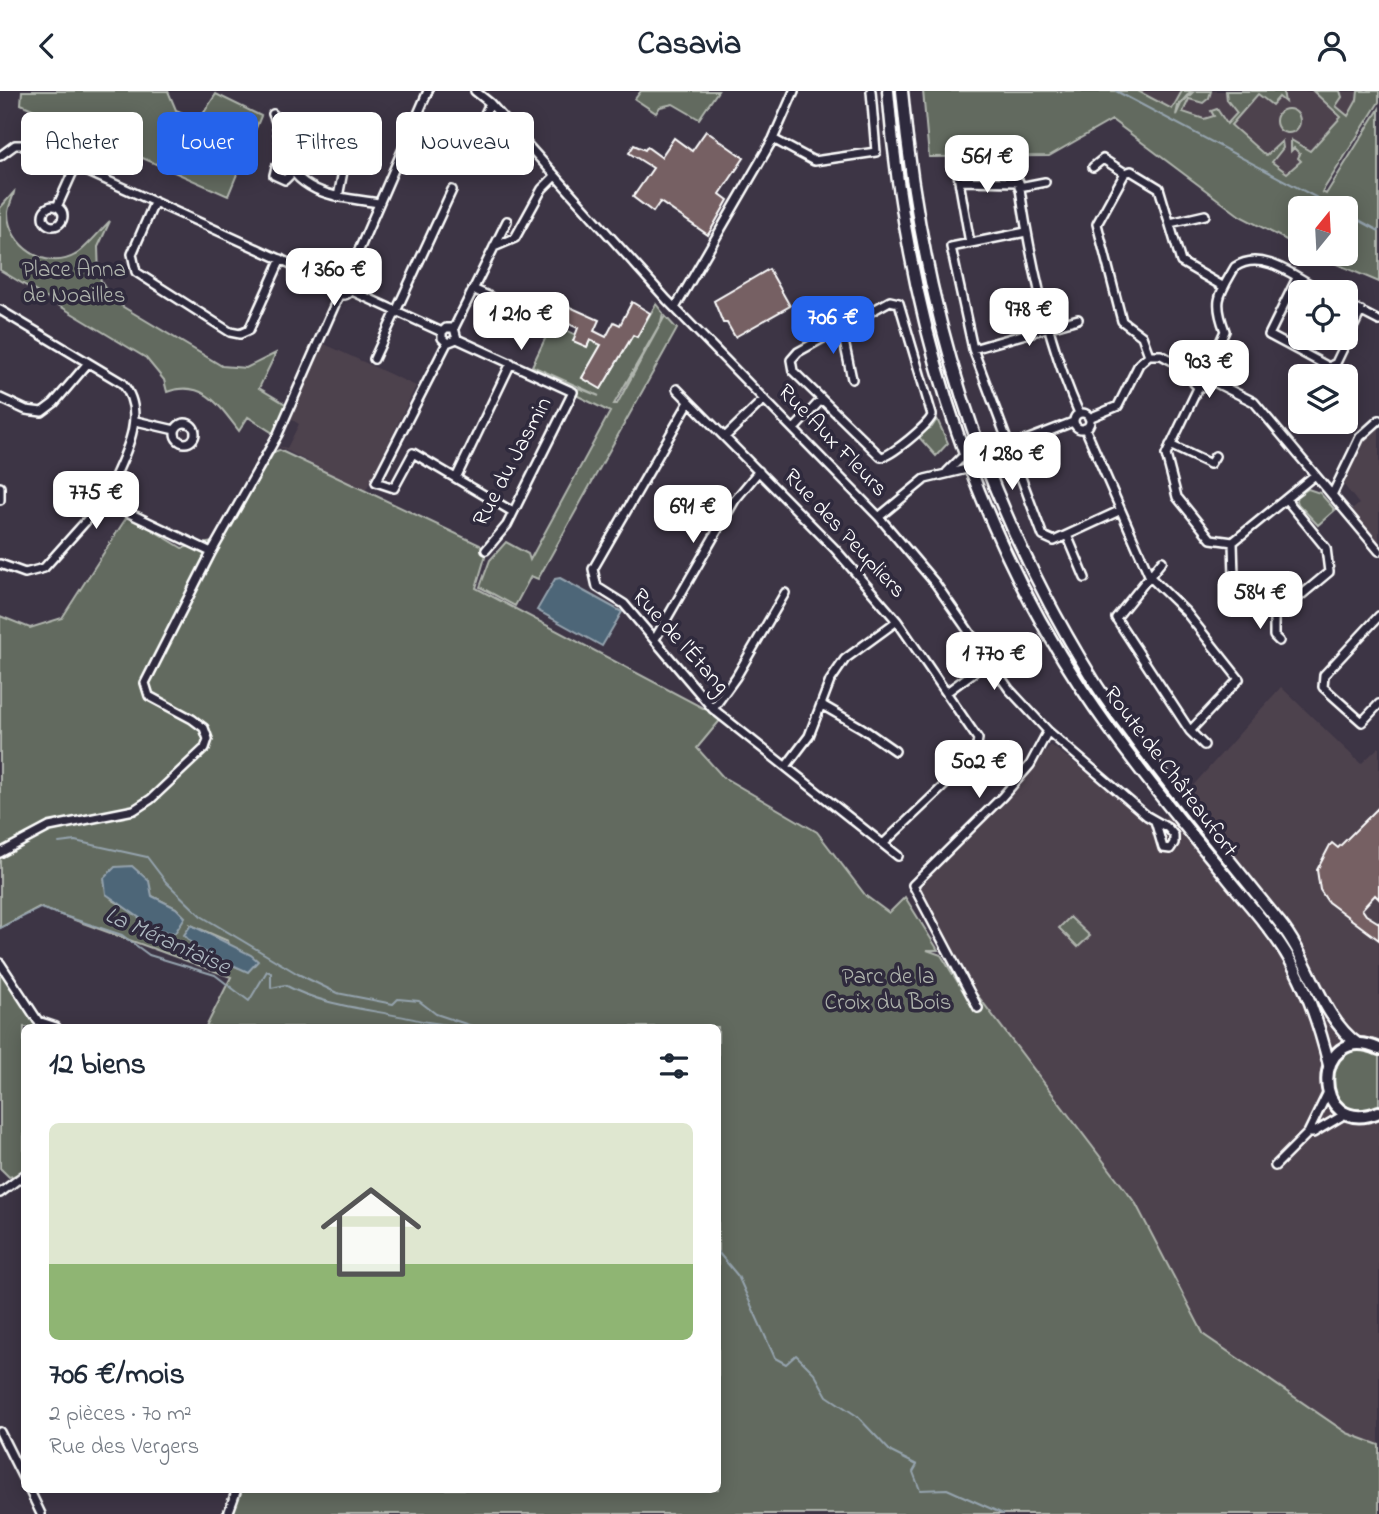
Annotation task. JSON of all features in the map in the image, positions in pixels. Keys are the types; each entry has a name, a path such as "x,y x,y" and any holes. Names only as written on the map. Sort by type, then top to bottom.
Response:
{"main road":[{"name":"Route de Châteaufort","path":"888,91 893,148 912,270 939,375 966,456 978,466 1093,680 1178,797 1295,941 1336,1024 1341,1032 1358,1044"},
{"name":"Route de Châteaufort","path":"902,91 913,196 926,267 953,376 979,451 978,466 1028,596 1082,688 1157,790 1280,944 1303,986 1329,1065"},
{"path":"1377,1046 1358,1044 1341,1051 1329,1065 1326,1081 1328,1092 1339,1108 1347,1113 1379,1121"},
{"path":"1367,1116 1379,1112"}],"street":[{"path":"428,91 346,280 350,290 442,332"},
{"name":"Rue Aux Fleurs","path":"475,91 498,112"},
{"path":"674,308 773,139 794,91"},
{"path":"773,139 814,161 876,152 871,91"},
{"path":"486,112 490,103"},
{"path":"0,156 7,148 21,144"},
{"name":"Rue Aux Fleurs","path":"534,152 674,308 879,517 935,583 1009,689 1048,731 1156,821"},
{"path":"1093,167 1103,159 1125,173"},
{"path":"957,163 970,243"},
{"path":"1149,355 1142,337 1122,321 1097,224 1125,173 1131,171 1159,188 1181,262 1224,287"},
{"path":"57,207 71,175"},
{"path":"92,175 335,284 340,295"},
{"path":"274,175 285,180 290,175"},
{"path":"296,175 303,183 322,194 379,203"},
{"path":"338,197 342,175"},
{"path":"494,247 515,238 542,189 555,176"},
{"path":"959,181 1019,182 1026,232 1050,327 1079,413"},
{"path":"1019,187 1045,182"},
{"path":"374,359 452,190"},
{"path":"153,203 132,254 135,272 230,332 240,334 248,330 281,259"},
{"path":"1170,223 1205,215"},
{"path":"457,339 454,328 507,221"},
{"path":"1026,232 950,247 973,349 1043,536 1054,541 1119,511"},
{"path":"1209,368 1225,331 1216,306 1235,268 1250,260 1260,260 1301,280"},
{"path":"1297,278 1269,335 1329,367 1336,363 1361,311"},
{"path":"335,284 346,280"},
{"path":"473,289 527,314"},
{"path":"0,853 49,827 134,810 152,799 202,753 208,739 204,728 149,696 145,683 213,549 278,434 340,295 350,290"},
{"path":"885,302 899,303 932,415 931,421 890,455 881,457 821,400 793,371 791,360 798,352 885,302"},
{"path":"0,310 125,387 133,401 136,421 104,501 44,568 25,573 0,563"},
{"path":"1358,310 1379,320"},
{"path":"973,349 1078,319"},
{"path":"442,332 449,327 454,328"},
{"path":"841,327 852,379"},
{"path":"442,332 442,338 447,343"},
{"path":"456,478 511,363 457,339 447,343 376,480 377,483 394,488 413,453 513,512"},
{"path":"1190,731 1239,679 1186,613 1150,577 1085,428 1089,418 1118,406 1139,364 1149,355 1161,355 1193,372"},
{"path":"0,398 26,410 42,412 54,403 88,363"},
{"name":"Rue du Jasmin","path":"486,550 507,525 573,392 511,363"},
{"path":"1200,366 1209,368 1213,374 1212,381 1206,387 1199,386 1193,380 1193,372 1200,366"},
{"path":"1212,381 1254,402 1379,551"},
{"path":"1199,386 1166,455 1177,497 1211,539 1233,542 1315,475"},
{"name":"Rue des Peupliers","path":"677,389 835,549 897,621 978,739 979,749 883,844"},
{"path":"725,437 764,399"},
{"path":"794,429 821,400"},
{"name":"Rue de l'Étang","path":"689,402 593,569 597,587 624,604 713,709 787,765 898,856"},
{"path":"947,472 951,464 966,456 979,451 1009,448 1073,422 1079,413"},
{"path":"1079,413 1085,413 1089,418"},
{"path":"1332,495 1360,437 1379,420"},
{"path":"136,421 175,430"},
{"path":"1073,422 1077,428 1085,428"},
{"path":"1170,445 1210,464 1214,456"},
{"path":"879,517 926,479 999,461 1009,448"},
{"path":"655,639 735,500 759,471"},
{"path":"0,487 0,500"},
{"path":"1233,542 1234,577 1259,606 1287,607 1329,572 1326,548 1286,499"},
{"path":"104,501 213,549"},
{"path":"1067,535 1085,578"},
{"path":"1162,561 1116,618 1190,731 1204,745"},
{"path":"713,709 736,677 786,593"},
{"path":"1274,607 1274,636 1279,641"},
{"path":"1379,616 1324,674 1323,687 1362,722 1379,704"},
{"path":"787,765 809,736 830,681 845,659 897,621"},
{"path":"947,692 989,661"},
{"path":"822,705 862,728 894,751"},
{"path":"978,1008 913,885 1002,797 1030,765 1048,731"},
{"path":"0,963 41,1024"},
{"path":"1275,1166 1308,1132 1328,1092"},
{"path":"1308,1132 1313,1133 1347,1113"},
{"path":"0,1193 21,1177"},
{"path":"0,1432 21,1474"},
{"path":"31,1493 41,1514"},
{"path":"228,1514 236,1493"}],"shaded area":[{"path":"1130,91 1370,91 1308,186"},
{"path":"322,343 416,386 365,492 278,446 287,448 299,424 291,419"},
{"path":"1379,426 1379,543 1351,511 1359,504 1344,485 1362,442"},
{"path":"1281,687 1361,764 1379,747 1379,1097 1372,1103 1379,1111 1379,1445 1347,1433 1204,1335 1136,1204 975,992 919,887 1051,745 1157,826"}],"green space":[{"path":"22,91 168,91 176,110 181,112 157,112 157,164 143,158 143,112 39,112 21,104"},
{"path":"641,91 718,91 699,119 673,104 660,107 656,113 635,99"},
{"path":"923,91 1138,91 1172,109 1182,91 1191,91 1178,106 1176,115 1181,104 1194,91 1211,91 1209,98 1203,103 1189,99 1183,112 1204,119 1214,116 1211,111 1217,109 1227,124 1237,113 1227,100 1226,91 1283,91 1285,102 1279,97 1272,105 1258,94 1231,125 1266,156 1282,141 1283,148 1272,162 1287,173 1301,161 1298,158 1300,154 1294,148 1291,151 1291,140 1310,151 1341,117 1313,91 1340,91 1342,97 1336,106 1348,116 1357,100 1358,91 1379,91 1379,102 1322,192 1326,194 1379,109 1379,282 1341,266 1358,266 1358,196 1288,196 1288,241 1240,216 1112,120 1049,156 929,157"},
{"path":"216,94 253,112 204,112"},
{"path":"1288,109 1297,112 1300,121 1297,130 1288,133 1279,130 1276,121 1279,112"},
{"path":"181,175 237,175 228,196"},
{"name":"Place Anna de Noailles","path":"14,192 8,211 10,225 14,235 31,252 52,260 75,255 110,221 98,247 99,276 104,287 120,305 222,366 246,368 276,353 259,388 287,405 273,433 248,417 239,431 217,404 200,392 180,389 167,392 164,380 146,358 0,270 0,208"},
{"path":"656,304 663,313 661,322 614,404 617,404 665,316 677,329 538,579 531,576 515,606 480,587 490,560 506,542 528,554 530,560 610,412 576,395 579,388 599,396 532,366 555,318 565,322 562,328 576,335 574,341 587,347 590,340 601,345 582,378 601,389 633,335 637,337"},
{"path":"937,419 948,443 936,456 917,435 932,427"},
{"name":"Parc de la Croix du Bois","path":"279,450 480,545 486,554 476,588 722,718 697,748 723,777 817,832 866,896 889,913 905,897 938,950 927,950 941,955 967,997 975,992 1136,1204 1204,1335 1347,1433 1379,1445 1379,1514 222,1514 231,1493 721,1493 721,1024 208,1024 231,977 39,907 0,928 0,616 30,628 62,618 128,515 182,548 223,540 274,452","holes":["152,896 176,908 184,917 178,928 131,911 113,900","191,925 228,941 237,967 208,954"]},
{"path":"1308,489 1320,493 1335,510 1318,525 1298,504 1296,497"},
{"path":"1070,917 1090,936 1078,947 1059,928"},
{"path":"3,973 35,1021 44,1024 21,1024 21,1174 9,1177 0,1168 0,975"},
{"path":"1360,1048 1379,1054 1379,1105 1363,1110 1349,1108 1339,1101 1333,1090 1331,1077 1335,1065 1344,1055"}],"water":[{"path":"560,578 622,612 602,646 537,610 555,579"},
{"path":"132,866 149,881 152,896 176,908 185,917 175,933 158,931 106,894 104,878 115,867"},
{"path":"191,925 258,961 248,972 208,954 195,947 184,935"}],"building":[{"path":"706,131 744,158 720,194 728,200 708,235 660,202 653,212 633,197 653,168 629,153 634,145 645,150 647,147 661,157 674,138 692,151"},
{"path":"769,269 790,306 735,337 727,323 723,323 714,301"},
{"path":"632,302 650,313 637,337 633,335 601,389 582,378 601,345 590,340 587,347 573,341 578,328 555,318 561,303 599,320 594,331 606,337 614,322 620,325"},
{"path":"1379,807 1379,899 1375,895 1362,909 1379,923 1379,940 1328,902 1320,890 1317,870 1330,845 1332,843 1338,848"}],"waterway":[{"path":"1116,91 1313,196"},
{"path":"1358,220 1379,231"},
{"path":"59,843 75,841 147,857 166,882 201,916 298,974 337,993 393,1004 398,999 419,1001 436,1014 466,1024"},
{"name":"La Mérantaise","path":"0,928 40,908 122,935 149,955 215,975 249,1001 267,971 271,973 271,988 285,985 318,999 440,1024"},
{"name":"La Mérantaise","path":"721,1256 738,1276 775,1358 786,1364 796,1355 814,1373 827,1396 857,1416 891,1452 917,1465 913,1472 920,1490 947,1489 1003,1514"}]}
